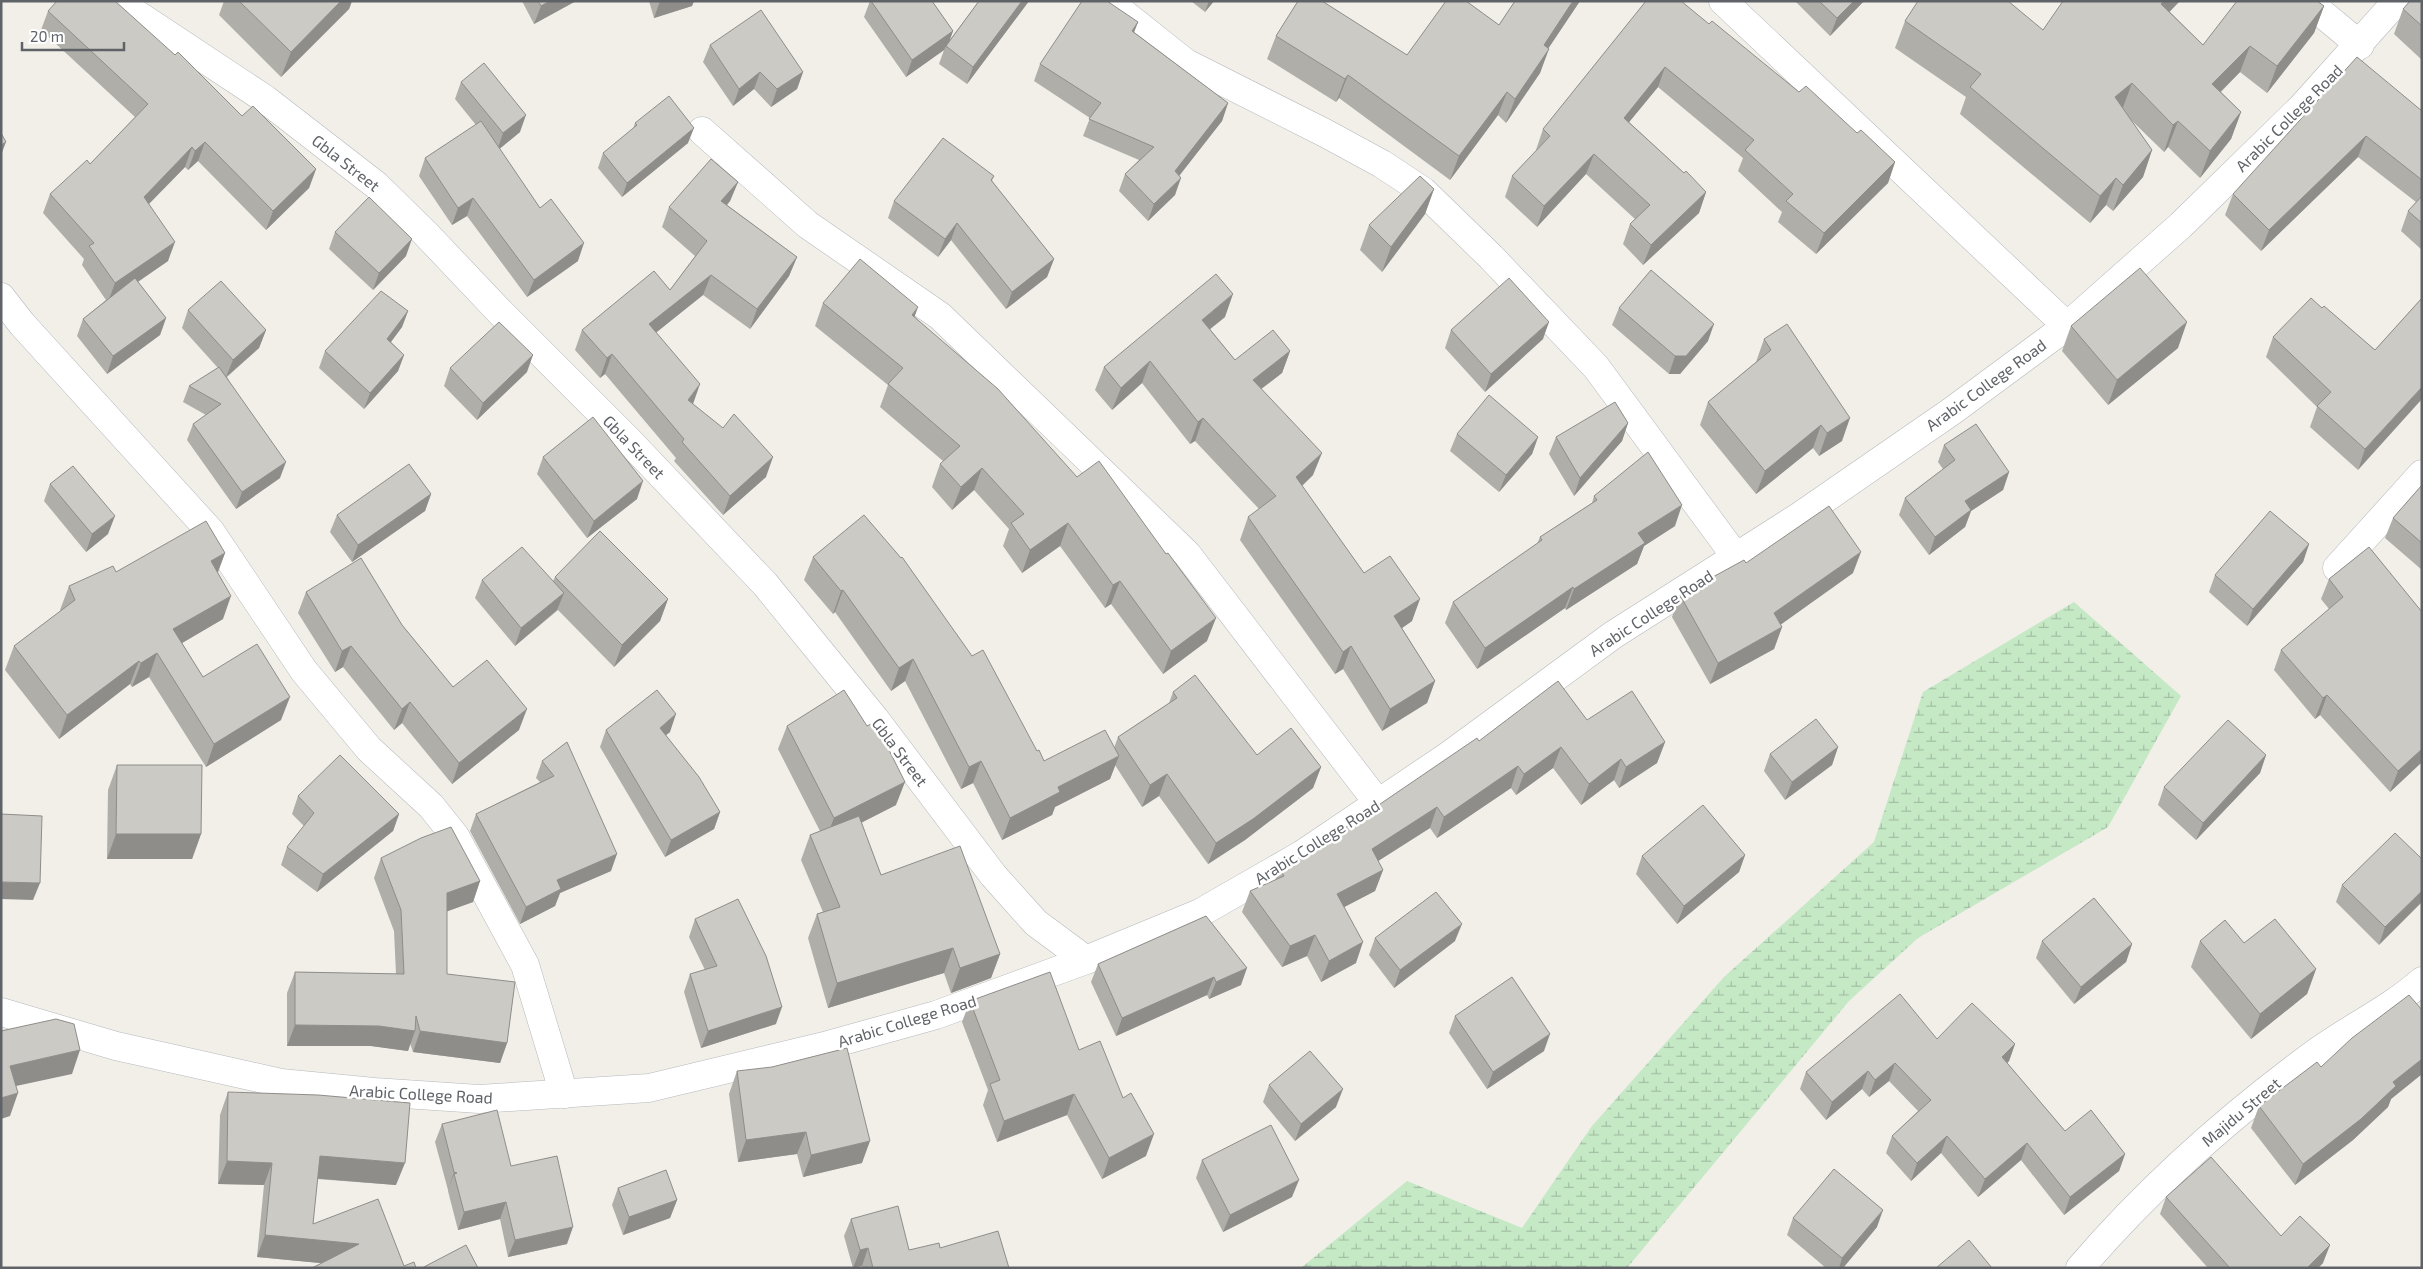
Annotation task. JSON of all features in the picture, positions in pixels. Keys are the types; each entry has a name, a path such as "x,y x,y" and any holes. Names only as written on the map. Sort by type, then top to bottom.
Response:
{"street":[{"name":"Gbla Street","path":"117,1 265,99 376,185 411,219 629,441 765,584 875,718 993,875 1036,923 1086,960"},
{"path":"1108,1 1186,62 1325,133 1382,164 1424,191 1491,257 1596,367 1736,557"},
{"path":"1723,1 2067,326"},
{"path":"2307,1 2360,45"},
{"name":"Arabic College Road","path":"1,1012 116,1046 281,1083 374,1092 480,1099 649,1088 828,1045 936,1015 1086,960 1200,913 1301,855 1448,756 1613,635 1800,516 1952,411 2067,326 2181,225 2302,107 2360,45 2397,1"},
{"path":"702,131 808,225 940,316 1187,554 1378,803"},
{"path":"1,297 22,324 211,532 304,671 369,749 430,806 456,836 525,965 564,1094"},
{"path":"2337,568 2422,474"},
{"name":"Majidu Street","path":"2080,1268 2184,1160 2252,1102 2308,1058 2406,994 2422,981"}],"green space":[{"path":"2074,602 2181,696 2108,827 1918,938 1849,1001 1627,1268 1301,1268 1407,1181 1522,1228 1592,1126 1724,977 1874,842 1923,692"}],"building":[{"path":"57,1 115,1 175,55 178,52 242,116 253,106 316,169 273,211 205,142 195,151 192,147 144,197 175,242 115,283 89,246 94,243 50,194 87,160 90,164 148,104 48,11"},
{"path":"239,1 341,1 291,52"},
{"path":"538,1 550,1 541,6"},
{"path":"871,1 932,1 953,31 912,60"},
{"path":"979,1 1022,1 973,67 946,46"},
{"path":"1082,1 1107,1 1138,22 1132,31 1228,103 1175,171 1181,178 1154,204 1125,174 1154,147 1089,119 1101,103 1040,64"},
{"path":"1298,1 1322,1 1407,55 1446,1 1466,1 1499,25 1515,1 1573,1 1544,45 1549,49 1515,99 1507,92 1459,156 1348,75 1345,79 1276,36"},
{"path":"1646,1 1681,1 1709,24 1712,21 1799,92 1806,86 1857,133 1861,130 1895,162 1824,233 1786,201 1793,194 1745,150 1754,140 1665,67 1624,118 1684,173 1686,171 1706,192 1651,245 1630,224 1650,205 1594,154 1544,206 1512,176 1550,136 1543,129"},
{"path":"1819,1 1854,1 1837,18"},
{"path":"1918,1 2008,1 2043,30 2063,1 2163,1 2161,4 2203,45 2237,1 2317,1 2324,6 2277,66 2250,46 2212,84 2241,112 2210,151 2178,121 2173,125 2132,83 2115,97 2152,150 2123,185 2116,178 2100,196 1970,87 1981,74 1905,21"},
{"path":"2410,1 2422,1 2422,26 2403,9"},
{"path":"761,10 803,72 777,89 760,72 739,89 710,45"},
{"path":"2357,57 2422,111 2422,180 2366,136 2269,230 2233,194"},
{"path":"484,63 526,115 503,133 461,82"},
{"path":"669,96 694,128 627,183 603,153 637,125 635,123"},
{"path":"481,121 540,208 551,199 584,243 534,280 473,198 458,208 425,158"},
{"path":"1,133 6,142 1,145"},
{"path":"943,138 994,176 991,180 1054,259 1012,292 957,223 945,239 894,201"},
{"path":"711,159 738,182 721,201 797,257 757,309 711,275 649,324 700,384 688,400 723,428 734,414 773,457 730,496 682,442 684,439 612,354 607,358 582,330 654,271 670,290 707,241 669,207"},
{"path":"1420,176 1434,189 1391,247 1369,225"},
{"path":"2422,196 2422,223 2408,211"},
{"path":"369,197 412,239 379,273 335,232"},
{"path":"860,259 918,307 912,315 998,389 1077,477 1099,461 1166,554 1168,553 1216,618 1171,651 1120,581 1113,585 1068,523 1030,550 1011,523 1024,514 982,468 961,487 940,464 960,446 888,384 903,368 823,303"},
{"path":"2140,268 2187,322 2117,380 2071,326"},
{"path":"1651,270 1714,324 1686,356 1675,356 1619,308"},
{"path":"1216,274 1233,294 1202,320 1235,360 1273,330 1290,351 1253,380 1322,453 1296,477 1364,573 1390,556 1420,599 1394,616 1435,681 1390,709 1351,646 1343,652 1248,517 1276,496 1203,418 1198,422 1150,361 1121,388 1104,367"},
{"path":"135,278 166,318 113,356 83,319"},
{"path":"1509,278 1549,322 1491,374 1451,330"},
{"path":"221,281 266,330 233,360 188,310"},
{"path":"381,291 408,311 387,339 404,355 370,393 325,351"},
{"path":"2311,298 2322,308 2324,306 2375,350 2422,298 2422,387 2365,449 2317,406 2331,392 2273,337"},
{"path":"499,322 533,355 483,403 450,368"},
{"path":"1787,324 1850,418 1827,433 1821,425 1765,471 1708,402 1771,350 1764,339"},
{"path":"219,367 286,462 242,492 193,424 221,404 189,386"},
{"path":"1489,395 1538,437 1506,475 1457,434"},
{"path":"1615,402 1628,423 1580,478 1556,437"},
{"path":"593,417 643,481 594,521 543,457"},
{"path":"1976,424 2009,472 1965,501 1971,510 1935,537 1905,498 1955,460 1944,445"},
{"path":"1648,452 1682,505 1638,533 1645,543 1574,589 1573,587 1485,648 1453,602 1542,540 1540,537 1597,500 1594,496"},
{"path":"409,464 431,494 358,545 337,515"},
{"path":"73,466 115,516 92,534 50,484"},
{"path":"2422,485 2422,543 2393,518"},
{"path":"1829,506 1861,552 1774,613 1782,627 1718,663 1680,595 1744,560 1746,563"},
{"path":"2270,511 2309,544 2253,609 2215,575"},
{"path":"864,515 902,557 972,656 983,650 1044,761 1105,730 1119,756 1058,787 1060,792 1010,818 981,761 969,767 913,659 899,668 843,590 841,591 813,557"},
{"path":"206,521 225,553 211,561 231,596 173,629 203,677 257,644 290,697 214,744 157,653 141,663 139,661 67,715 14,646 75,600 69,586 113,566 116,572"},
{"path":"600,531 668,599 622,645 555,577"},
{"path":"522,547 564,593 521,628 482,580"},
{"path":"2369,547 2422,612 2422,749 2398,771 2327,695 2323,698 2281,650 2343,597 2329,579"},
{"path":"361,558 402,625 453,687 487,660 527,709 459,763 410,702 402,709 351,646 342,651 306,592"},
{"path":"1195,675 1257,755 1291,728 1321,767 1253,819 1216,843 1167,774 1150,785 1118,737 1177,698 1173,692"},
{"path":"1558,681 1587,720 1632,691 1665,742 1626,767 1621,759 1589,784 1561,747 1524,774 1518,766 1444,817 1437,807 1372,849 1383,870 1337,894 1363,942 1329,961 1315,935 1290,946 1250,891 1284,876 1280,869 1317,847 1477,738 1479,741"},
{"path":"657,690 676,714 660,728 699,777 720,812 671,840 606,730"},
{"path":"844,690 867,726 875,722 905,782 834,818 787,726"},
{"path":"1816,719 1838,747 1792,782 1770,754"},
{"path":"2228,720 2266,755 2203,823 2164,787"},
{"path":"567,742 617,854 557,880 561,889 526,907 476,814 554,776 542,761"},
{"path":"340,755 399,814 323,874 287,847 314,813 298,796"},
{"path":"117,765 202,765 201,834 116,834"},
{"path":"1703,805 1745,855 1684,906 1642,856"},
{"path":"1,814 42,816 40,883 1,882"},
{"path":"859,816 881,875 960,846 1000,954 960,968 953,948 837,983 817,914 840,907 810,835"},
{"path":"451,827 480,881 447,893 447,974 515,982 507,1043 420,1031 416,1016 415,1031 379,1026 295,1025 295,972 404,974 401,910 381,858 421,838"},
{"path":"2395,833 2422,859 2422,891 2385,927 2342,885"},
{"path":"1436,892 1462,924 1400,970 1375,938"},
{"path":"2094,898 2132,944 2081,987 2042,941"},
{"path":"738,899 766,956 782,1007 708,1031 690,974 717,966 695,919"},
{"path":"1206,916 1247,968 1216,982 1214,977 1122,1018 1098,964"},
{"path":"2275,919 2316,969 2260,1014 2200,941 2225,920 2244,943"},
{"path":"1050,972 1079,1050 1100,1041 1123,1098 1131,1093 1154,1134 1109,1158 1074,1094 1004,1121 990,1084 1000,1080 970,1001"},
{"path":"1512,977 1550,1034 1493,1072 1455,1016"},
{"path":"1900,994 1937,1039 1972,1003 2015,1044 2002,1057 2065,1131 2091,1110 2125,1154 2070,1197 2027,1143 1985,1179 1947,1136 1917,1163 1892,1136 1931,1100 1895,1063 1875,1080 1868,1071 1832,1102 1806,1072"},
{"path":"2409,995 2422,1010 2422,1059 2393,1082 2396,1086 2361,1119 2303,1164 2259,1106 2317,1062 2321,1067 2352,1038"},
{"path":"56,1019 74,1024 80,1050 10,1066 18,1093 1,1098 1,1031"},
{"path":"847,1048 870,1141 811,1155 806,1132 746,1140 737,1071 772,1067"},
{"path":"1310,1051 1343,1089 1301,1124 1269,1085"},
{"path":"228,1092 318,1095 410,1103 405,1163 320,1156 313,1224 378,1199 404,1266 414,1262 416,1268 312,1268 359,1244 265,1235 272,1163 227,1161"},
{"path":"497,1110 511,1166 557,1156 573,1227 515,1240 506,1202 464,1212 454,1174 457,1173 454,1172 442,1124"},
{"path":"1271,1125 1299,1180 1230,1215 1202,1160"},
{"path":"2211,1157 2281,1236 2300,1216 2330,1245 2307,1268 2230,1268 2166,1197"},
{"path":"1834,1169 1883,1210 1842,1258 1793,1218"},
{"path":"666,1170 677,1200 629,1217 618,1188"},
{"path":"898,1206 909,1250 939,1243 940,1248 998,1231 1009,1268 873,1268 868,1248 860,1250 851,1219"},
{"path":"1969,1240 1992,1268 1936,1268"},
{"path":"466,1245 478,1268 422,1268"}]}
